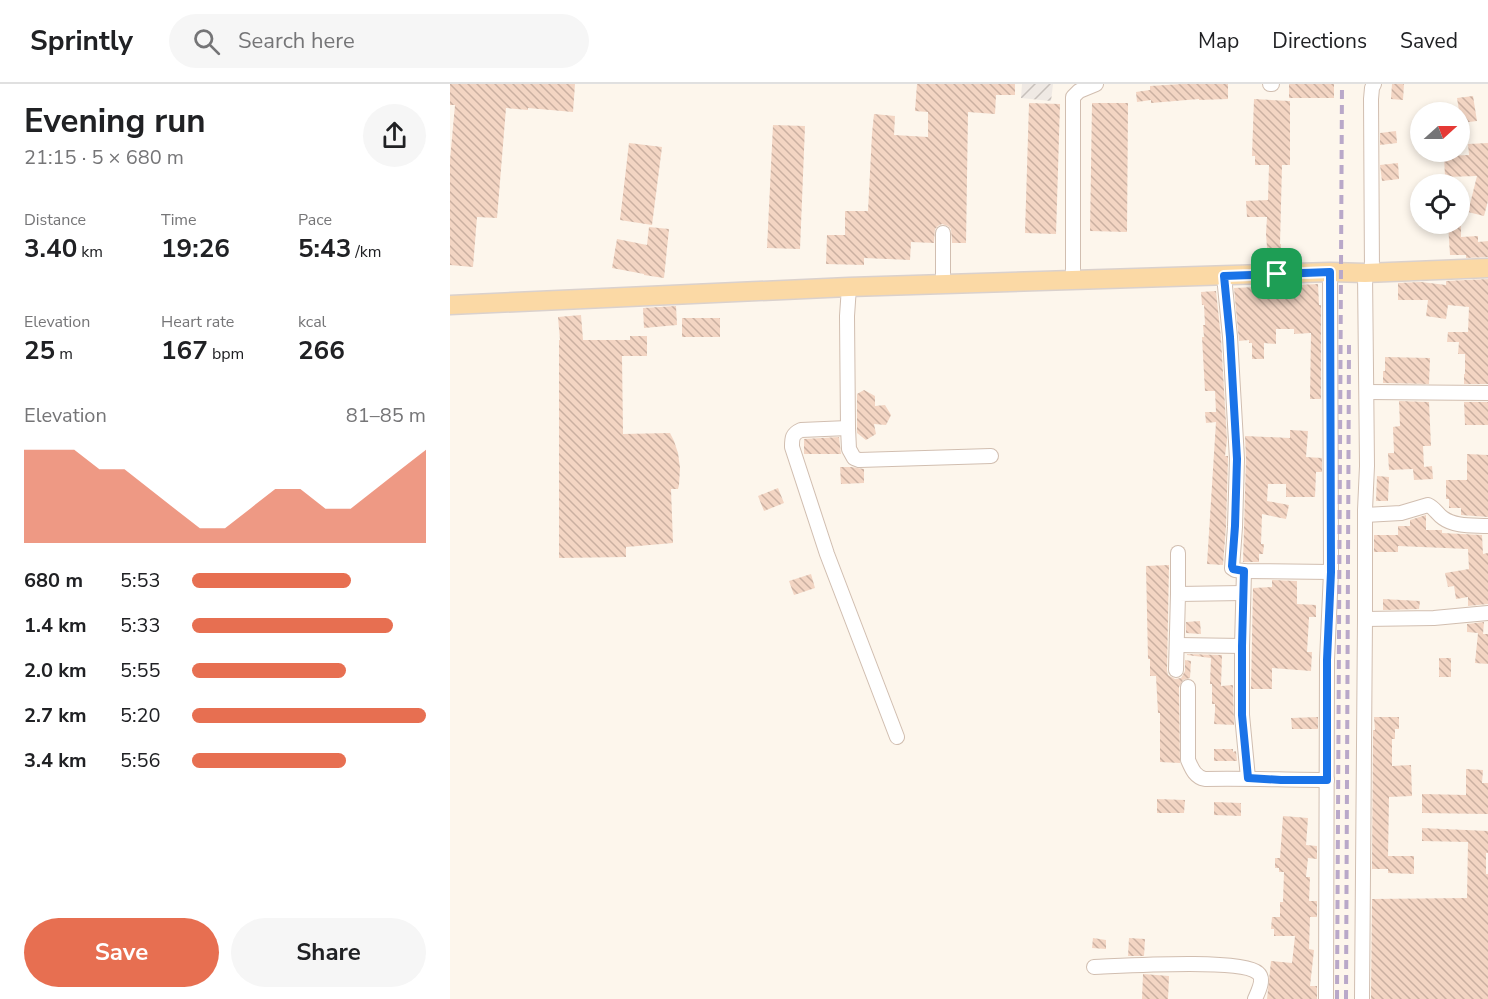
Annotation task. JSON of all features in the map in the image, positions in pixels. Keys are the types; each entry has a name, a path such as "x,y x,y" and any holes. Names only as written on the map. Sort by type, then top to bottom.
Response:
{"main road":[{"path":"450,305 849,287 1488,268"}],"street":[{"path":"1073,280 1073,97 1079,91 1096,84"},
{"path":"1362,999 1366,392 1371,99 1374,84"},
{"path":"942,284 943,233"},
{"path":"1326,999 1327,660 1331,572 1330,272"},
{"path":"1224,276 1237,459 1233,569 1331,572"},
{"path":"849,287 848,428 849,449 854,459 991,456"},
{"path":"1366,392 1488,393"},
{"path":"848,428 801,430 795,433 792,447 827,554 897,736"},
{"path":"1365,514 1401,513 1428,505 1447,520 1464,525 1488,526"},
{"path":"1176,670 1178,553"},
{"path":"1244,571 1242,715 1248,778"},
{"path":"1178,594 1243,593"},
{"path":"1365,619 1452,617 1488,613"},
{"path":"1178,645 1242,646"},
{"path":"1188,687 1188,760 1192,770 1199,778 1327,780"},
{"path":"1094,967 1215,964 1248,968 1259,973 1261,978 1255,999"}],"shaded area":[{"path":"1022,84 1053,84 1051,101 1021,98"}],"building":[{"path":"450,84 575,84 573,112 506,108 497,218 477,217 473,267 450,265 450,160 455,105 450,105"},
{"path":"917,84 1015,84 1015,95 996,95 995,114 968,112 966,243 952,243 951,229 942,224 935,229 934,243 911,242 910,260 864,258 864,265 826,264 827,235 845,235 845,211 868,211 874,114 895,116 894,135 928,137 928,112 915,111"},
{"path":"1228,84 1228,99 1137,102 1136,92 1150,90 1150,86"},
{"path":"1289,84 1334,84 1334,98 1289,98"},
{"path":"1392,84 1404,84 1403,100 1391,99"},
{"path":"1473,96 1477,121 1470,122 1470,102 1458,102 1457,98"},
{"path":"1254,99 1290,101 1290,165 1282,165 1281,260 1268,260 1267,217 1247,217 1246,201 1268,200 1269,165 1255,165 1255,156 1252,156"},
{"path":"1029,103 1060,104 1056,234 1025,233"},
{"path":"1092,103 1128,103 1127,232 1090,231"},
{"path":"773,125 805,126 800,249 767,248"},
{"path":"1396,131 1397,143 1380,145 1380,133"},
{"path":"629,143 662,147 652,225 620,220"},
{"path":"1488,143 1488,201 1484,216 1470,212 1477,176 1445,174 1444,162 1470,162 1470,144"},
{"path":"1398,163 1399,179 1382,181 1380,165"},
{"path":"649,227 669,229 664,278 612,268 617,239 647,245"},
{"path":"1449,234 1461,234 1461,237 1478,236 1478,242 1488,241 1488,257 1466,258 1466,255 1450,255"},
{"path":"1488,279 1488,384 1464,384 1465,354 1458,354 1459,342 1447,342 1448,332 1468,332 1469,307 1448,305 1446,319 1426,316 1428,300 1398,300 1398,283 1421,282 1446,285 1446,281"},
{"path":"1318,284 1319,305 1321,305 1321,399 1310,399 1311,333 1294,334 1294,329 1276,329 1276,344 1264,343 1264,359 1252,359 1252,343 1249,343 1249,340 1239,341 1234,288"},
{"path":"1216,291 1227,440 1225,456 1228,456 1223,565 1207,564 1216,422 1206,423 1205,412 1216,412 1215,391 1205,391 1202,337 1204,337 1203,325 1205,325 1201,292"},
{"path":"676,306 677,325 644,328 643,308"},
{"path":"581,315 583,340 630,340 630,336 647,336 647,356 622,356 623,434 670,433 678,453 679,485 678,489 671,489 673,543 626,547 626,557 559,558 560,340 558,317"},
{"path":"682,318 720,318 720,337 682,337"},
{"path":"1385,357 1430,358 1429,384 1383,383"},
{"path":"864,390 875,396 875,406 885,405 891,415 886,425 874,424 876,434 866,440 857,433 857,394"},
{"path":"1399,401 1429,402 1431,446 1423,446 1424,467 1432,466 1433,479 1414,480 1413,469 1389,470 1388,453 1394,453 1393,427 1400,426"},
{"path":"1464,402 1488,402 1488,425 1465,425"},
{"path":"1290,430 1308,431 1306,457 1322,458 1322,472 1316,472 1315,497 1286,497 1286,484 1268,484 1267,501 1289,505 1286,519 1262,514 1263,554 1259,554 1259,562 1243,562 1245,436 1290,438"},
{"path":"839,437 841,454 804,454 804,439"},
{"path":"1467,454 1488,455 1488,517 1461,515 1461,508 1449,508 1449,499 1446,499 1446,480 1467,480"},
{"path":"840,467 864,469 864,483 841,484"},
{"path":"1377,476 1389,477 1388,501 1376,501"},
{"path":"778,488 784,503 764,511 758,496"},
{"path":"1426,515 1426,530 1482,535 1483,554 1488,553 1488,604 1468,606 1468,597 1456,599 1454,586 1448,587 1445,573 1469,569 1468,549 1398,546 1398,552 1374,552 1374,535 1398,535 1398,526 1410,526 1410,520"},
{"path":"1169,565 1168,675 1175,679 1181,678 1185,671 1185,660 1191,661 1190,678 1183,680 1179,687 1180,763 1160,762 1160,713 1158,713 1156,676 1150,676 1150,659 1148,659 1146,566"},
{"path":"811,574 815,588 794,595 789,581"},
{"path":"1272,580 1297,581 1297,604 1316,605 1316,617 1309,617 1307,652 1312,652 1311,671 1272,668 1272,689 1251,689 1253,588 1272,587"},
{"path":"1383,599 1420,601 1419,609 1383,610"},
{"path":"1200,621 1201,634 1186,633 1186,622"},
{"path":"1484,622 1483,634 1488,634 1488,664 1475,663 1478,633 1467,632 1467,624"},
{"path":"1187,654 1222,655 1221,686 1233,685 1234,725 1214,724 1215,704 1212,704 1212,684 1210,684 1211,658"},
{"path":"1439,658 1451,658 1451,677 1439,677"},
{"path":"1318,717 1318,729 1292,729 1291,718"},
{"path":"1374,717 1399,717 1399,729 1395,729 1395,739 1392,739 1392,766 1411,765 1412,796 1389,797 1388,856 1414,856 1414,874 1388,873 1388,869 1372,869"},
{"path":"1214,749 1233,749 1233,752 1236,751 1237,761 1214,761"},
{"path":"1466,769 1483,770 1482,783 1488,783 1488,814 1422,813 1422,794 1466,795"},
{"path":"1157,799 1185,800 1184,813 1157,813"},
{"path":"1214,802 1241,803 1241,816 1214,815"},
{"path":"1283,816 1308,818 1306,845 1317,846 1317,859 1308,858 1306,877 1310,877 1309,901 1317,901 1317,917 1310,917 1309,949 1314,950 1310,986 1317,986 1317,999 1267,999 1271,961 1292,963 1295,936 1274,936 1274,929 1271,929 1272,917 1280,917 1280,902 1283,902 1284,872 1279,872 1279,868 1275,868 1275,858 1280,858"},
{"path":"1422,828 1488,831 1486,874 1488,874 1488,999 1371,999 1372,899 1467,898 1468,842 1422,841"},
{"path":"1093,938 1106,940 1106,949 1092,948"},
{"path":"1129,938 1145,939 1144,956 1128,956"},
{"path":"1143,974 1169,976 1168,999 1142,999"}],"railway":[{"path":"1337,999 1342,84"},
{"path":"1346,999 1349,342"}],"route":[{"path":"1330,272 1331,572 1327,660 1327,780 1248,778 1242,715 1244,571 1232,568 1237,459 1224,276 1277,274 1330,272"}]}
